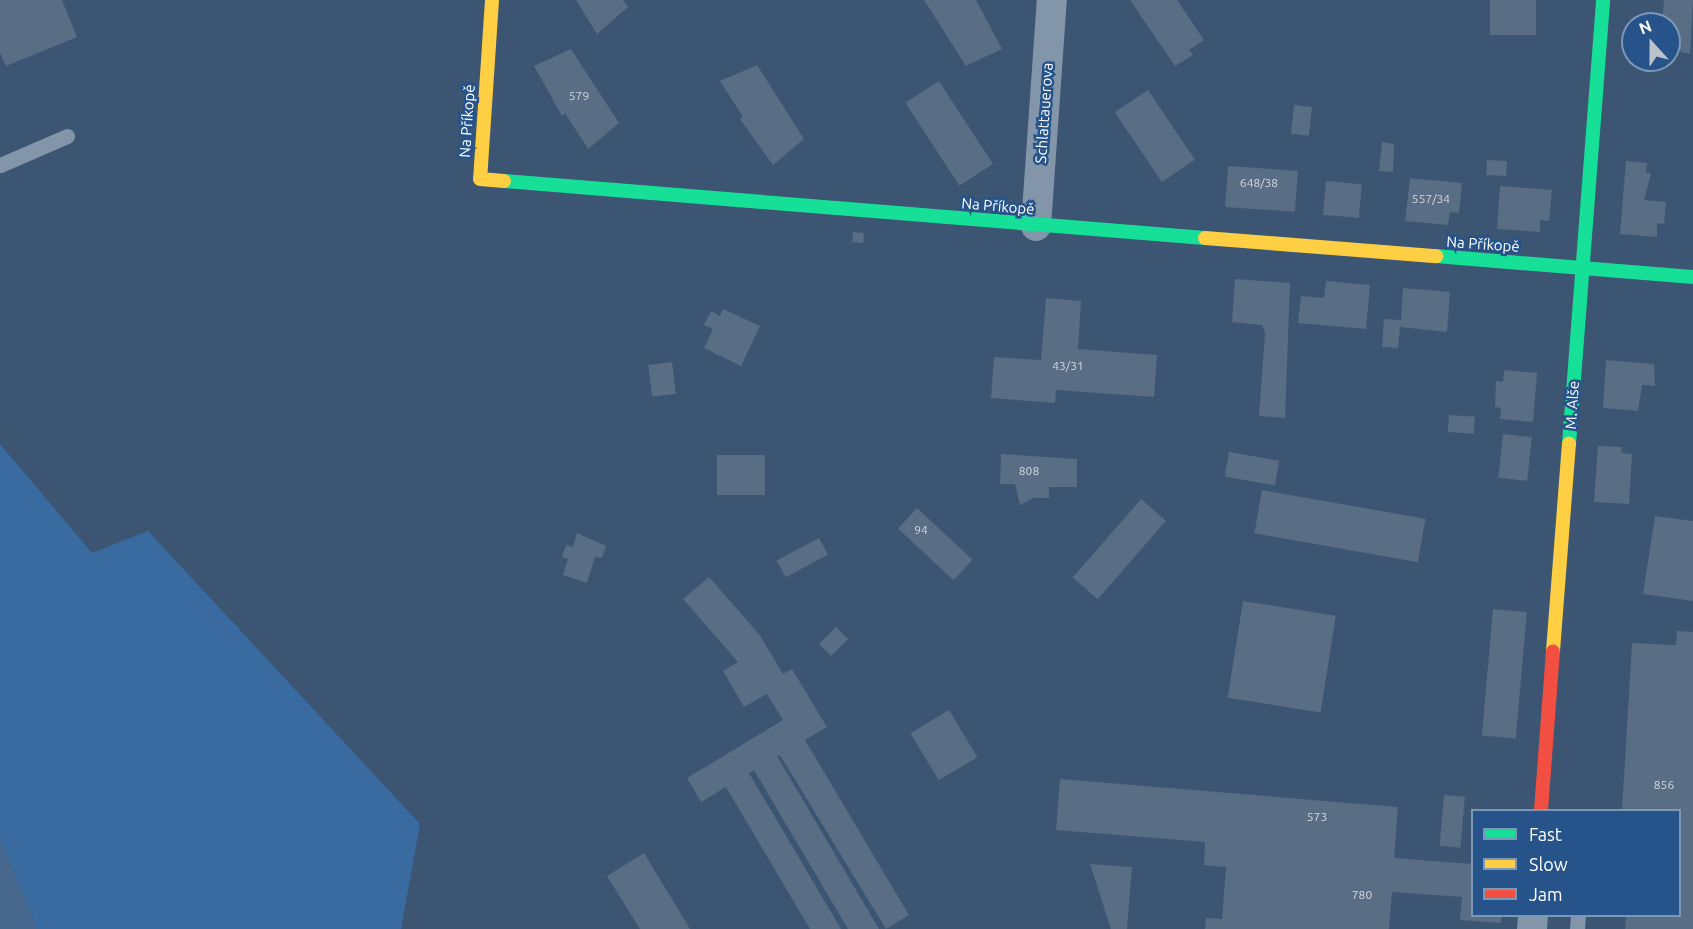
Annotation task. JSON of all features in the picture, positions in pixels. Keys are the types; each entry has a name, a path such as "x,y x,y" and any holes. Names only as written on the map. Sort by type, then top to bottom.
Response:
{"street":[{"name":"Na Příkopě","path":"492,0 480,179 1036,226 1693,277"},
{"name":"Schlattauerova","path":"1036,226 1052,0"},
{"name":"M. Alše","path":"1541,809 1603,0"}],"lane":[{"path":"0,165 67,136"}],"shaded area":[{"path":"0,444 92,553 148,531 420,824 401,929 37,929 0,839"},
{"path":"0,839 37,929 0,929"}],"building":[{"path":"0,0 62,0 77,37 6,66 0,53"},
{"path":"576,0 623,0 628,7 597,34"},
{"path":"924,0 976,0 1002,49 966,66"},
{"path":"1130,0 1177,0 1204,40 1189,50 1193,55 1175,66"},
{"path":"1490,0 1536,0 1536,35 1490,35"},
{"path":"1664,0 1693,0 1690,54 1681,52 1681,12 1663,12"},
{"path":"571,49 619,123 588,149 565,113 562,116 534,66"},
{"path":"757,65 804,139 773,165 740,119 743,117 720,81"},
{"path":"939,81 993,164 959,186 905,103"},
{"path":"1148,90 1195,160 1162,182 1115,112"},
{"path":"1294,105 1312,107 1309,136 1291,134"},
{"path":"1382,142 1394,144 1393,172 1379,171"},
{"path":"1487,160 1507,161 1506,176 1486,175"},
{"path":"1626,161 1647,163 1646,173 1651,173 1644,200 1666,202 1664,224 1657,223 1657,237 1620,234"},
{"path":"1228,166 1298,171 1295,212 1225,207"},
{"path":"1410,178 1462,183 1459,213 1450,212 1448,225 1405,221"},
{"path":"1326,181 1362,184 1359,218 1323,215"},
{"path":"1500,186 1552,190 1549,221 1540,220 1540,232 1497,229"},
{"path":"853,232 864,233 863,243 852,242"},
{"path":"1235,279 1290,283 1285,418 1259,416 1265,333 1262,325 1232,322"},
{"path":"1326,281 1370,285 1366,329 1298,323 1301,296 1324,298"},
{"path":"1403,288 1450,292 1447,332 1400,327 1398,348 1382,347 1384,319 1401,320"},
{"path":"1046,298 1081,301 1078,349 1157,355 1154,397 1056,390 1055,403 991,398 994,357 1041,360"},
{"path":"723,309 760,326 741,366 704,348 713,329 704,325 711,311 720,316"},
{"path":"1606,360 1654,364 1655,386 1642,385 1638,411 1603,408"},
{"path":"672,362 676,394 652,397 648,365"},
{"path":"1504,370 1537,373 1533,422 1500,419 1501,408 1495,407 1496,381 1503,382"},
{"path":"1449,415 1475,417 1474,434 1448,432"},
{"path":"1503,434 1532,437 1527,481 1498,478"},
{"path":"1598,446 1622,447 1621,453 1632,454 1629,504 1594,502"},
{"path":"1229,452 1279,461 1275,485 1225,477"},
{"path":"1001,454 1077,459 1077,487 1049,487 1049,498 1033,498 1020,505 1015,484 1000,484"},
{"path":"717,455 765,455 765,495 717,495"},
{"path":"1262,490 1425,519 1418,562 1254,533"},
{"path":"1141,499 1166,521 1098,599 1073,577"},
{"path":"917,508 973,560 953,580 898,528"},
{"path":"1655,516 1693,521 1693,601 1643,594"},
{"path":"577,533 606,546 602,558 595,557 587,583 563,575 568,559 562,557 566,545 573,547"},
{"path":"819,538 828,555 786,577 777,561"},
{"path":"709,577 759,634 783,674 792,669 827,727 805,740 909,915 886,929 780,755 777,756 879,929 848,929 754,770 749,773 841,929 810,929 726,787 701,802 687,778 783,720 767,694 744,707 723,671 738,662 683,599"},
{"path":"1243,601 1336,616 1321,712 1228,698"},
{"path":"1493,609 1527,612 1516,738 1482,736"},
{"path":"836,627 848,639 831,656 819,644"},
{"path":"1677,631 1693,632 1693,929 1625,929 1626,917 1681,917 1681,809 1622,809 1632,643 1676,645"},
{"path":"949,710 977,757 939,780 910,733"},
{"path":"1060,779 1398,807 1394,858 1471,864 1471,917 1502,917 1501,923 1460,920 1462,897 1392,892 1389,929 1205,929 1206,918 1222,919 1226,867 1204,865 1205,842 1056,830"},
{"path":"1444,795 1465,797 1460,848 1440,846"},
{"path":"644,853 690,929 640,929 607,876"},
{"path":"1090,864 1132,867 1127,929 1111,929"}],"traffic: fast":[{"path":"1569,444 1603,0"},
{"path":"504,181 1205,238"},
{"path":"1436,256 1693,277"}],"traffic: slow":[{"path":"492,0 480,179 504,181"},
{"path":"1205,238 1436,256"},
{"path":"1553,651 1569,444"}],"traffic: jam":[{"path":"1541,809 1553,651"}]}
